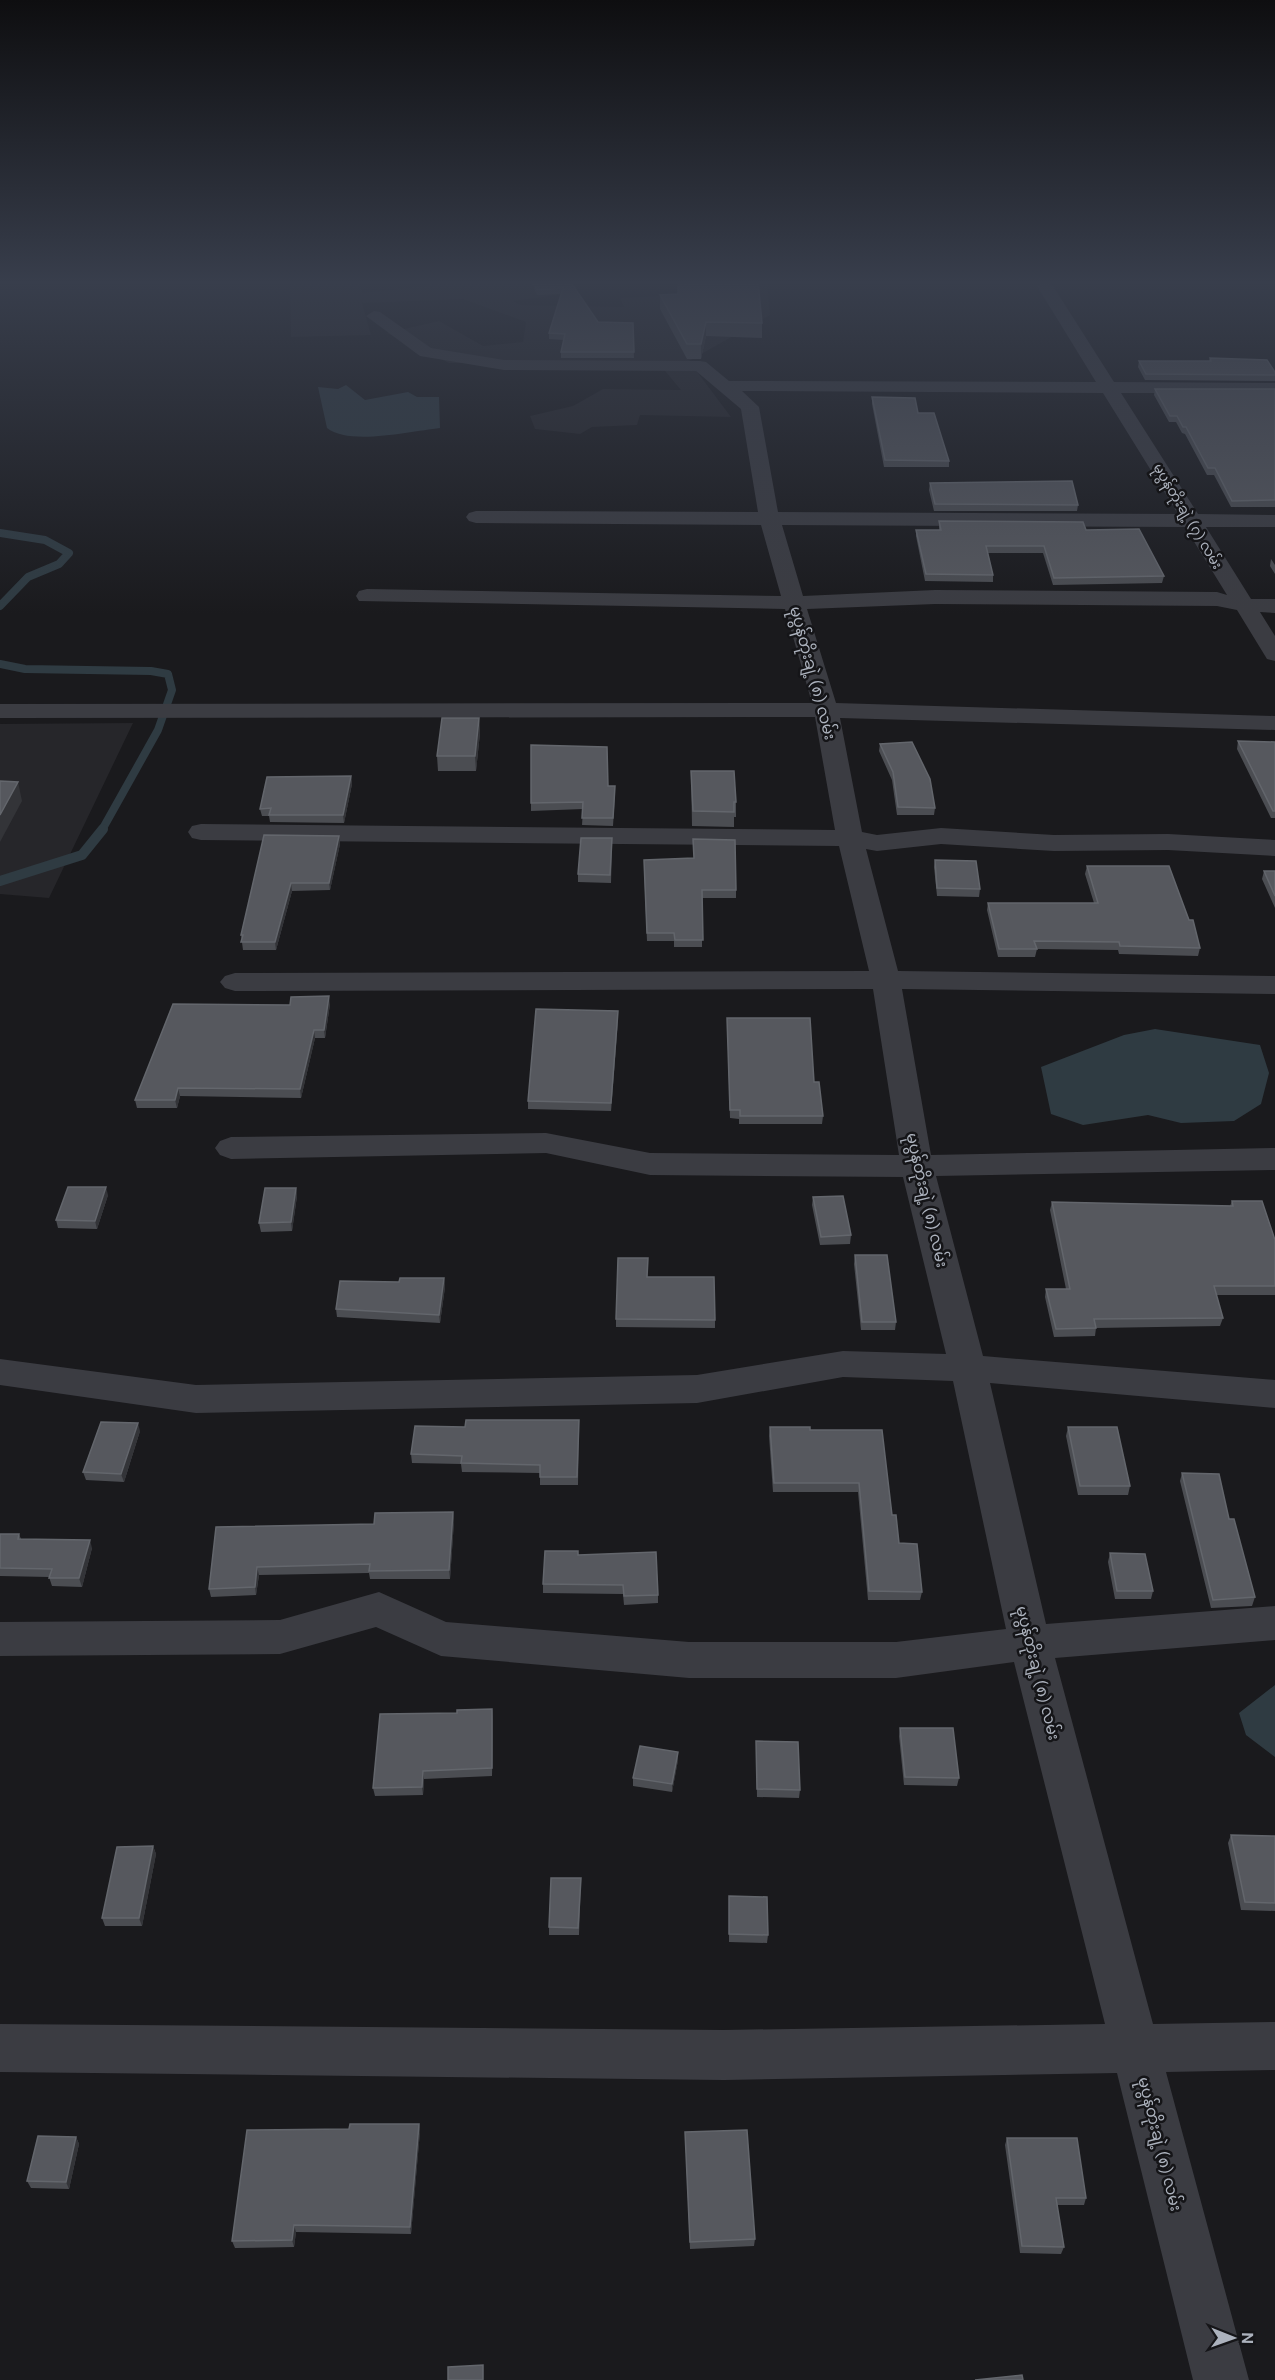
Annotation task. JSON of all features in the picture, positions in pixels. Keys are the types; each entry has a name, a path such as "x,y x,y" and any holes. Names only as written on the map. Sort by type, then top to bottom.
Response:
{"street":[{"name":"မုပွန်တိုးချဲ့ (၈) လမ်း","path":"734,392 750,407 769,518 826,710 850,838 886,980 917,1166 968,1368 1030,1643 1221,2380"},
{"name":"မုပွန်တိုးချဲ့ (၇) လမ်း","path":"1112,392 1275,654"},
{"path":"476,518 1275,521"},
{"path":"367,596 795,603 935,597 1217,599 1242,604 1275,606"},
{"path":"3,721 24,711 826,710 1275,723"},
{"path":"201,832 850,838 877,843 941,836 1054,843 1168,842 1275,848"},
{"path":"235,982 886,980 1275,985"},
{"path":"231,1148 546,1143 650,1164 917,1166 1275,1159"},
{"path":"0,1372 196,1399 697,1389 843,1364 968,1368 1275,1394"},
{"path":"0,1639 279,1637 379,1610 441,1639 689,1660 896,1660 1030,1643 1275,1623"},
{"path":"0,2048 712,2055 1275,2046"}],"shaded area":[{"path":"319,392 355,392 365,400 408,392 417,397 439,397 440,428 365,437 337,433 327,428"},
{"path":"598,392 712,392 731,417 640,415 637,425 592,427 580,434 535,429 530,416 573,406"},
{"path":"133,723 49,898 0,894 0,724"},
{"path":"1155,1029 1260,1045 1269,1073 1261,1104 1234,1121 1181,1123 1148,1115 1083,1125 1051,1114 1041,1067 1124,1035"},
{"path":"1275,1685 1275,1757 1246,1735 1239,1713"}],"building":[{"path":"1157,392 1275,392 1275,500 1232,501 1215,468 1208,468 1186,427 1183,427 1177,416 1170,416"},
{"path":"872,397 915,398 918,413 934,413 949,461 885,460"},
{"path":"1072,481 1078,505 935,504 930,483"},
{"path":"939,521 1083,522 1086,530 1139,529 1164,576 1054,578 1044,546 986,546 993,575 926,574 916,530 941,530"},
{"path":"442,718 479,718 475,756 437,756"},
{"path":"1238,741 1275,742 1275,811 1273,811"},
{"path":"912,742 930,779 935,808 898,807 893,772 880,744"},
{"path":"531,745 607,747 608,786 615,786 613,818 582,818 583,802 531,803"},
{"path":"691,771 734,771 736,802 734,802 734,812 693,811"},
{"path":"351,776 343,815 269,815 271,808 260,809 267,777"},
{"path":"0,781 18,782 0,815"},
{"path":"264,835 339,836 329,883 291,883 275,942 241,942 243,935 241,935"},
{"path":"581,838 612,838 610,875 578,874"},
{"path":"693,839 735,840 736,890 702,890 703,940 675,940 674,933 647,933 644,860 694,858"},
{"path":"935,860 976,861 980,889 937,888"},
{"path":"1087,866 1169,866 1189,920 1193,920 1200,948 1120,946 1119,942 1034,941 1037,949 999,949 988,903 1098,903"},
{"path":"1264,871 1275,871 1275,896"},
{"path":"329,996 324,1030 314,1030 300,1089 178,1088 175,1100 135,1100 173,1004 290,1005 291,997"},
{"path":"536,1009 618,1011 611,1103 528,1101"},
{"path":"727,1018 810,1018 814,1082 819,1082 823,1116 740,1116 740,1110 730,1110"},
{"path":"68,1187 106,1187 95,1221 56,1220"},
{"path":"265,1188 296,1188 291,1222 259,1223"},
{"path":"843,1196 851,1235 821,1237 813,1197"},
{"path":"1232,1201 1262,1201 1275,1240 1275,1286 1214,1286 1223,1318 1094,1319 1096,1328 1056,1329 1046,1289 1070,1289 1052,1202 1233,1206"},
{"path":"855,1255 887,1255 896,1322 862,1322"},
{"path":"618,1258 648,1258 647,1277 714,1277 715,1320 616,1319"},
{"path":"400,1278 444,1278 439,1315 336,1309 340,1281 399,1282"},
{"path":"466,1420 579,1420 577,1477 540,1477 540,1465 461,1463 462,1456 411,1454 415,1426 465,1427"},
{"path":"101,1422 138,1423 121,1474 83,1472"},
{"path":"770,1427 810,1427 810,1430 882,1430 892,1515 896,1515 899,1543 917,1544 922,1592 869,1591 859,1483 774,1483"},
{"path":"1068,1427 1117,1427 1130,1486 1080,1486"},
{"path":"1182,1473 1219,1474 1229,1519 1234,1519 1255,1597 1213,1600"},
{"path":"453,1512 449,1570 369,1571 370,1564 257,1567 255,1587 209,1589 216,1527 374,1524 375,1513"},
{"path":"0,1534 19,1534 18,1539 90,1540 79,1578 49,1578 52,1569 0,1568"},
{"path":"545,1551 578,1551 578,1555 656,1552 658,1595 624,1596 623,1585 543,1584"},
{"path":"1110,1553 1145,1554 1153,1591 1117,1591"},
{"path":"492,1709 492,1768 423,1771 422,1787 373,1788 380,1714 457,1713 457,1710"},
{"path":"900,1728 953,1728 959,1778 905,1777"},
{"path":"756,1741 798,1742 800,1790 757,1789"},
{"path":"640,1746 678,1752 672,1784 633,1778"},
{"path":"1231,1835 1275,1836 1275,1903 1245,1902"},
{"path":"153,1846 139,1918 102,1918 117,1847"},
{"path":"551,1878 581,1878 578,1928 549,1927"},
{"path":"729,1896 767,1897 768,1935 729,1934"},
{"path":"350,2124 419,2124 410,2227 294,2225 292,2240 232,2241 247,2130 349,2129"},
{"path":"747,2130 755,2239 690,2242 685,2132"},
{"path":"38,2136 76,2137 66,2182 27,2181"},
{"path":"1007,2138 1077,2138 1086,2198 1056,2198 1064,2247 1022,2246"},
{"path":"483,2365 483,2380 448,2380 448,2367"},
{"path":"1022,2375 1023,2380 975,2380"}],"waterway":[{"path":"0,533 45,540 69,553 59,564 28,577 0,606"},
{"path":"0,664 25,669 151,671 168,674 172,690 158,730 102,830"},
{"path":"0,881 82,855 103,829"}]}
